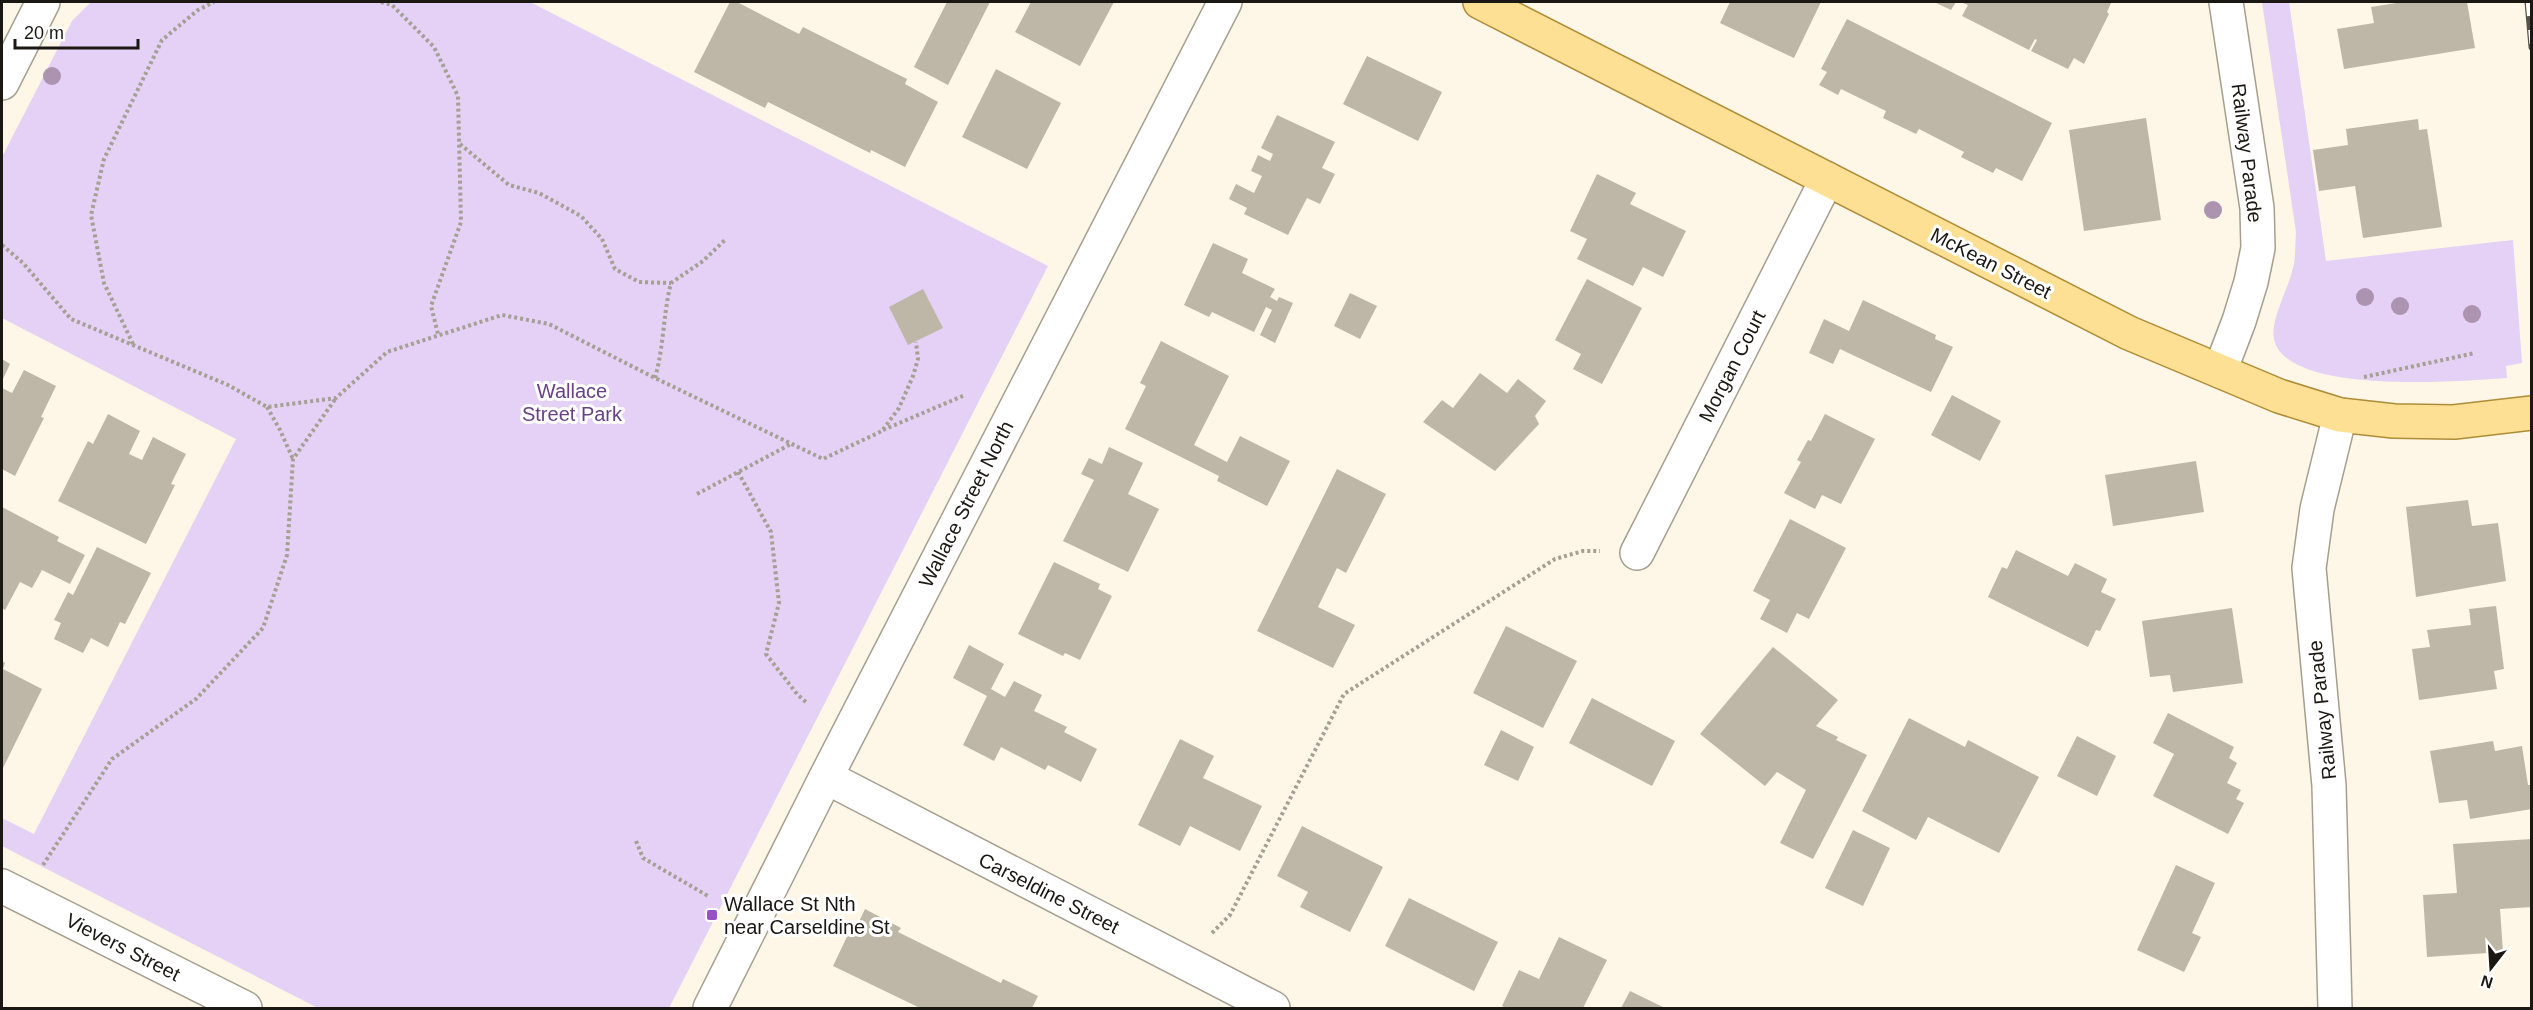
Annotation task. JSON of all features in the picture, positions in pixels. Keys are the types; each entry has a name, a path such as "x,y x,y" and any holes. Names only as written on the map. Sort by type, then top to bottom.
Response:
{"main road":[{"name":"McKean Street","path":"1480,2 2129,333 2279,396 2340,415 2394,421 2454,422 2532,413"}],"street":[{"path":"2,82 43,2"},
{"name":"Wallace Street North","path":"710,1008 826,777 1225,2"},
{"name":"Railway Parade","path":"2220,371 2236,332 2251,282 2258,248 2257,208 2226,2"},
{"name":"Morgan Court","path":"1637,553 1827,179"},
{"name":"Railway Parade","path":"2335,1008 2329,786 2309,568 2318,509 2340,415"},
{"name":"Carseldine Street","path":"826,777 1273,1008"},
{"name":"Vievers Street","path":"14,892 245,1008"}],"path":[{"path":"133,345 104,283 91,215 104,159 162,40 198,10 214,2"},
{"path":"381,2 392,5 434,47 458,96 461,222 431,306 438,334"},
{"path":"460,144 509,185 539,193 581,216 602,239 615,269 639,282 671,283 703,261 726,239"},
{"path":"2,245 23,263 71,319 228,385 267,407 293,459 287,555 263,628 196,699 112,759 42,867 14,892"},
{"path":"655,378 662,354 667,299 671,283"},
{"path":"293,459 336,398 387,352 502,315 549,324 823,459 965,395"},
{"path":"882,431 899,408 913,376 918,359 916,342"},
{"path":"2360,378 2475,353"},
{"path":"267,407 336,398"},
{"path":"697,494 791,444"},
{"path":"738,472 771,532 778,603 766,654 797,694 807,703"},
{"path":"1188,965 1207,938 1230,915 1344,694 1555,559 1583,551 1637,553"},
{"path":"636,841 643,858 708,896"}],"green space":[{"name":"Wallace Street Park","path":"91,2 530,2 1048,266 669,1008 318,1008 2,846 2,818 34,834 236,439 2,318 2,157 72,21"},
{"path":"2262,2 2289,2 2326,261 2513,240 2522,363 2506,366 2507,378 2417,382 2341,377 2309,370 2286,357 2274,339 2277,313 2293,268 2296,232"}],"building":[{"path":"730,2 737,2 799,34 803,27 907,79 905,84 938,102 905,167 871,150 870,153 768,102 765,108 694,72"},
{"path":"947,2 990,2 948,85 914,67"},
{"path":"1031,2 1114,2 1080,66 1015,32"},
{"path":"1730,2 1821,2 1794,58 1720,23"},
{"path":"1934,2 1956,2 1951,10"},
{"path":"1960,2 2111,3 2107,12 2109,14 2084,64 2074,58 2068,69 2031,51 2037,40 2035,39 2029,50 1962,16 1968,5"},
{"path":"2403,2 2467,2 2475,48 2344,69 2337,29 2374,23 2371,7"},
{"path":"1847,19 2052,123 2022,181 1996,168 1993,173 1961,157 1964,152 1919,129 1916,134 1883,118 1886,111 1841,89 1838,95 1819,85 1827,72 1821,69"},
{"path":"1367,56 1442,92 1418,141 1343,104"},
{"path":"996,69 1061,103 1027,169 962,137"},
{"path":"1277,115 1335,142 1322,168 1335,174 1320,204 1307,198 1288,235 1244,214 1247,208 1229,199 1236,184 1254,193 1262,176 1251,171 1258,155 1270,161 1273,154 1261,148"},
{"path":"2146,118 2161,220 2084,231 2069,130"},
{"path":"2418,119 2419,130 2427,129 2442,227 2363,238 2355,186 2319,191 2313,150 2348,145 2346,129"},
{"path":"1597,174 1636,193 1630,204 1686,231 1663,277 1643,267 1633,286 1577,259 1587,239 1570,231"},
{"path":"1213,243 1248,259 1242,273 1275,289 1270,297 1277,301 1279,297 1293,303 1275,343 1260,335 1272,310 1266,307 1254,332 1212,312 1209,317 1184,305"},
{"path":"1587,279 1642,308 1602,384 1573,369 1581,354 1555,340"},
{"path":"923,289 943,328 908,345 889,307"},
{"path":"1350,293 1377,306 1360,339 1334,326"},
{"path":"1863,300 1936,335 1935,339 1953,347 1931,392 1840,349 1833,364 1809,353 1824,319 1849,331"},
{"path":"1161,341 1229,376 1194,445 1227,462 1240,436 1290,461 1267,506 1217,481 1219,476 1125,429 1146,386 1140,383"},
{"path":"2,359 10,364 2,381"},
{"path":"24,370 56,386 41,417 44,418 15,476 2,469 2,388 12,393"},
{"path":"1480,373 1507,393 1518,379 1546,401 1535,416 1539,424 1495,471 1423,422 1442,400 1453,408"},
{"path":"1952,395 2001,421 1980,461 1931,435"},
{"path":"108,414 140,431 129,454 142,460 153,437 186,454 171,484 175,485 146,544 58,501 88,441 93,444"},
{"path":"1825,414 1875,439 1841,504 1822,495 1815,509 1784,493 1801,462 1797,460 1808,440 1811,441"},
{"path":"1109,447 1143,463 1128,494 1159,509 1128,572 1063,541 1094,480 1081,474 1089,458 1102,464"},
{"path":"2196,461 2204,512 2113,526 2105,475"},
{"path":"1337,469 1386,494 1346,573 1337,568 1318,607 1355,625 1333,668 1257,631"},
{"path":"2468,500 2472,526 2498,523 2506,581 2416,597 2406,507"},
{"path":"2,507 59,537 57,541 85,555 70,584 42,570 32,588 20,582 5,610 2,608"},
{"path":"1790,519 1846,548 1809,619 1797,613 1787,633 1760,619 1770,600 1753,591"},
{"path":"97,547 151,573 125,624 120,622 108,647 91,638 83,653 54,639 61,623 54,620 68,592 73,595"},
{"path":"2016,550 2068,576 2075,563 2107,579 2101,592 2116,599 2100,631 2096,630 2088,647 1988,597 2002,567 2007,569"},
{"path":"1054,562 1100,584 1098,589 1112,596 1080,660 1065,653 1063,656 1018,634"},
{"path":"2496,606 2504,669 2494,671 2497,689 2419,700 2412,649 2430,647 2427,630 2471,625 2469,609"},
{"path":"2232,608 2243,683 2173,692 2170,675 2150,677 2142,621"},
{"path":"1506,626 1577,661 1543,728 1473,693"},
{"path":"969,645 1004,664 991,689 1005,697 1014,681 1042,695 1034,711 1067,727 1064,732 1097,749 1081,782 1048,765 1045,770 1001,747 994,761 963,745 987,696 953,678"},
{"path":"1773,647 1838,700 1816,726 1838,737 1836,740 1867,755 1813,859 1780,843 1806,790 1777,772 1765,786 1700,734"},
{"path":"2,661 5,663 3,669 42,689 2,770"},
{"path":"1592,698 1675,741 1652,786 1569,743"},
{"path":"2168,713 2234,747 2229,758 2237,763 2227,783 2241,790 2236,799 2244,803 2228,834 2153,796 2174,754 2153,743"},
{"path":"1909,718 1965,747 1968,740 2039,777 1999,853 1928,817 1916,840 1862,811"},
{"path":"1501,730 1534,747 1518,781 1484,765"},
{"path":"2077,736 2116,756 2097,796 2057,776"},
{"path":"1180,739 1214,756 1203,778 1262,806 1240,851 1190,826 1180,846 1138,825"},
{"path":"2493,741 2495,751 2522,746 2528,785 2532,785 2532,809 2470,819 2467,800 2439,803 2430,751"},
{"path":"1302,826 1383,867 1350,932 1300,907 1308,892 1277,876"},
{"path":"1853,830 1890,848 1863,906 1825,888"},
{"path":"2532,839 2532,907 2500,909 2503,952 2427,957 2423,895 2457,893 2453,844"},
{"path":"2176,865 2215,883 2192,933 2201,937 2184,972 2137,950"},
{"path":"1409,898 1498,942 1474,991 1385,946"},
{"path":"865,909 901,928 898,932 1001,983 1003,979 1038,996 1032,1008 920,1008 833,966 853,924 857,926"},
{"path":"1559,937 1607,960 1583,1008 1506,1008 1502,1006 1519,970 1539,979"},
{"path":"1630,991 1665,1008 1621,1008"}],"railway":[{"path":"2528,2 2532,47"}],"place":[{"name":"Wallace St Nth near Carseldine St","path":"712,915"}]}
